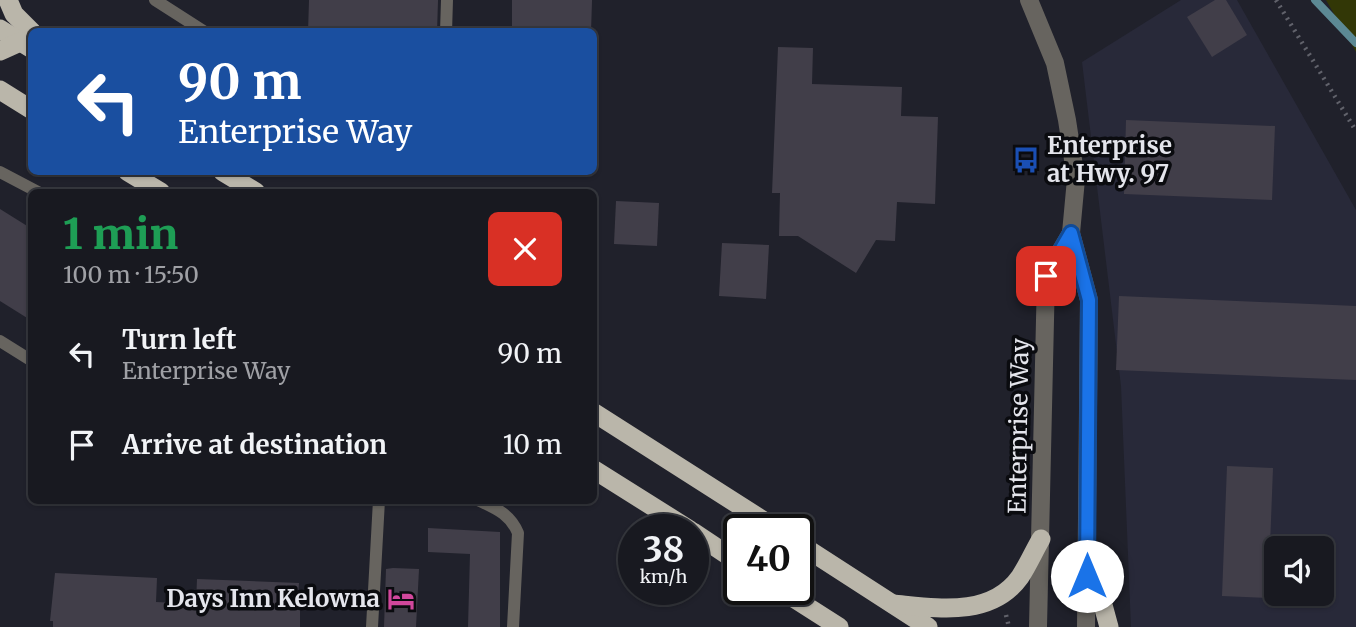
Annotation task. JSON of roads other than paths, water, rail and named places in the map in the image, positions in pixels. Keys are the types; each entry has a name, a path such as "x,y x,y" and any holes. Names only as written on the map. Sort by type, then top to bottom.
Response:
{"highway":[{"path":"8,0 28,41"},
{"path":"0,29 28,41"},
{"path":"0,51 28,41"},
{"path":"0,90 28,108"},
{"path":"133,175 156,189"},
{"path":"228,175 251,189"},
{"path":"597,414 753,514"},
{"path":"597,472 664,514"},
{"path":"893,604 956,609 998,598 1018,579 1041,539"},
{"path":"814,553 929,627"},
{"path":"1087,576 1103,605 1109,627"},
{"path":"805,605 839,627"}],"street":[{"name":"Enterprise Way","path":"1029,0 1055,63 1067,120 1076,179 1071,233 1089,300 1086,627"},
{"name":"Enterprise Way","path":"1038,627 1046,276 1071,233"}],"lane":[{"path":"155,0 199,28"},
{"path":"446,28 447,0"},
{"path":"0,173 32,189"},
{"path":"0,341 28,358"},
{"path":"372,627 379,504"},
{"path":"487,504 504,512 512,520 518,533 513,627"}],"waterway":[{"path":"1315,0 1356,43"}],"place":[{"name":"Enterprise at Hwy. 97","path":"1026,160"},
{"name":"Days Inn Kelowna","path":"401,599"}]}
